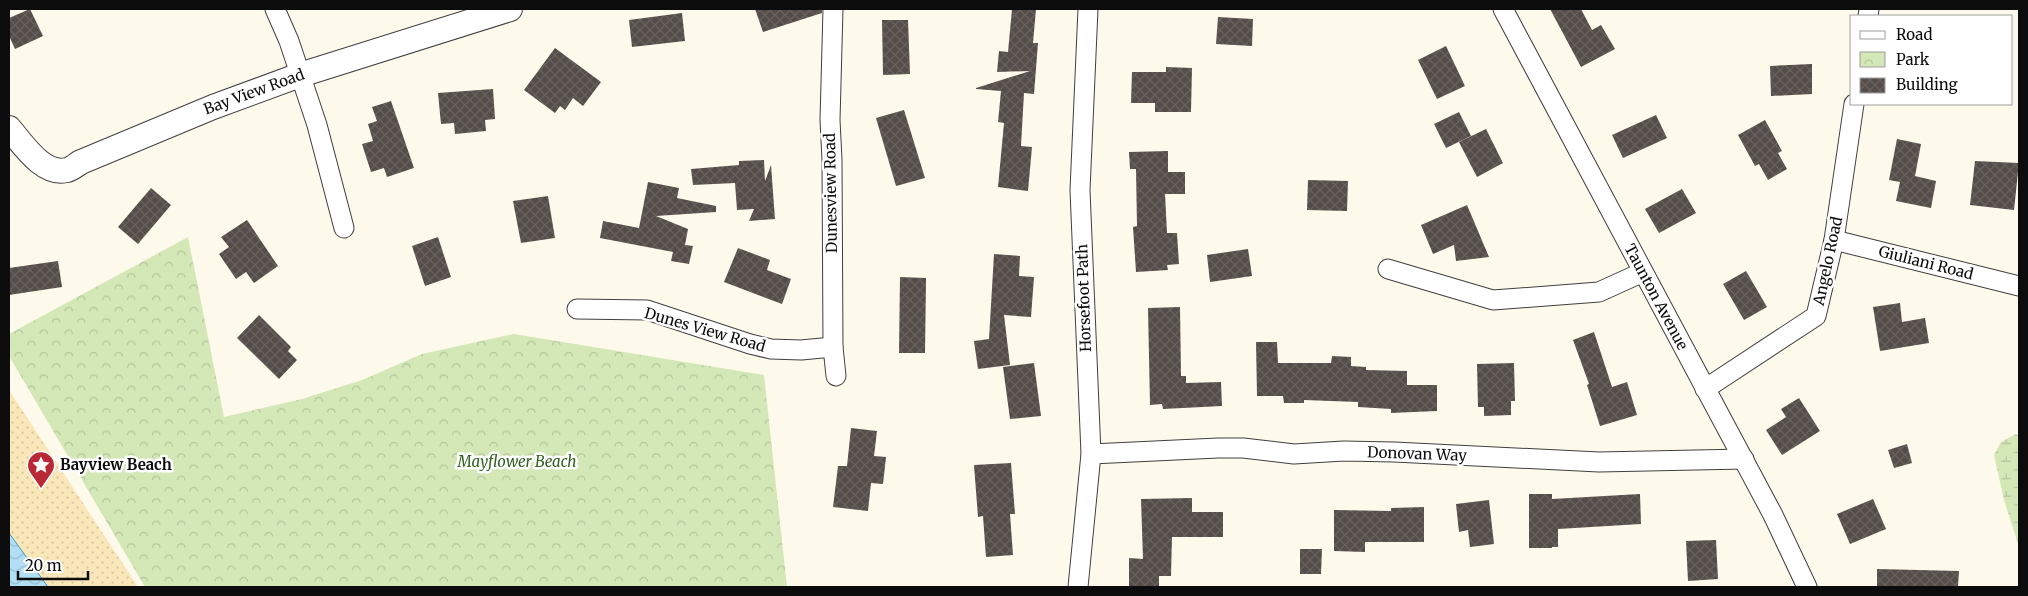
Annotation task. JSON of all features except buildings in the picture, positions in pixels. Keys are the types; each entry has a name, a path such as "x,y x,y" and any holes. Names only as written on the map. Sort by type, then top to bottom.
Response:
{"street":[{"path":"275,9 283,25 317,125 344,228"},
{"name":"Bay View Road","path":"11,131 26,150 46,168 67,170 81,162 212,107 300,74 510,9"},
{"name":"Dunesview Road","path":"833,9 830,120 833,347 836,376"},
{"name":"Horsefoot Path","path":"1078,587 1091,454 1080,190 1088,9"},
{"name":"Taunton Avenue","path":"1503,9 1744,459 1807,587"},
{"name":"Angelo Road","path":"1706,389 1816,316 1834,240 1854,105"},
{"name":"Giuliani Road","path":"1834,240 2019,286"},
{"path":"1388,269 1493,300 1599,292 1643,272"},
{"name":"Dunes View Road","path":"577,309 647,310 750,344 771,349 792,350 833,347"},
{"name":"Donovan Way","path":"1091,454 1226,448 1294,454 1394,452 1599,462 1744,459"}],"green space":[{"name":"Mayflower Beach","path":"188,237 224,417 302,399 362,380 422,354 514,334 764,375 787,587 145,587 9,356 9,334"},
{"path":"2016,434 2019,436 2019,547 2004,500 1994,455 2001,442"}],"sand":[{"name":"Bayview Beach","path":"9,390 138,587 9,587"}],"water":[{"path":"9,533 48,587 9,587"}],"place":[{"name":"Bayview Beach","path":"41,489"}]}
